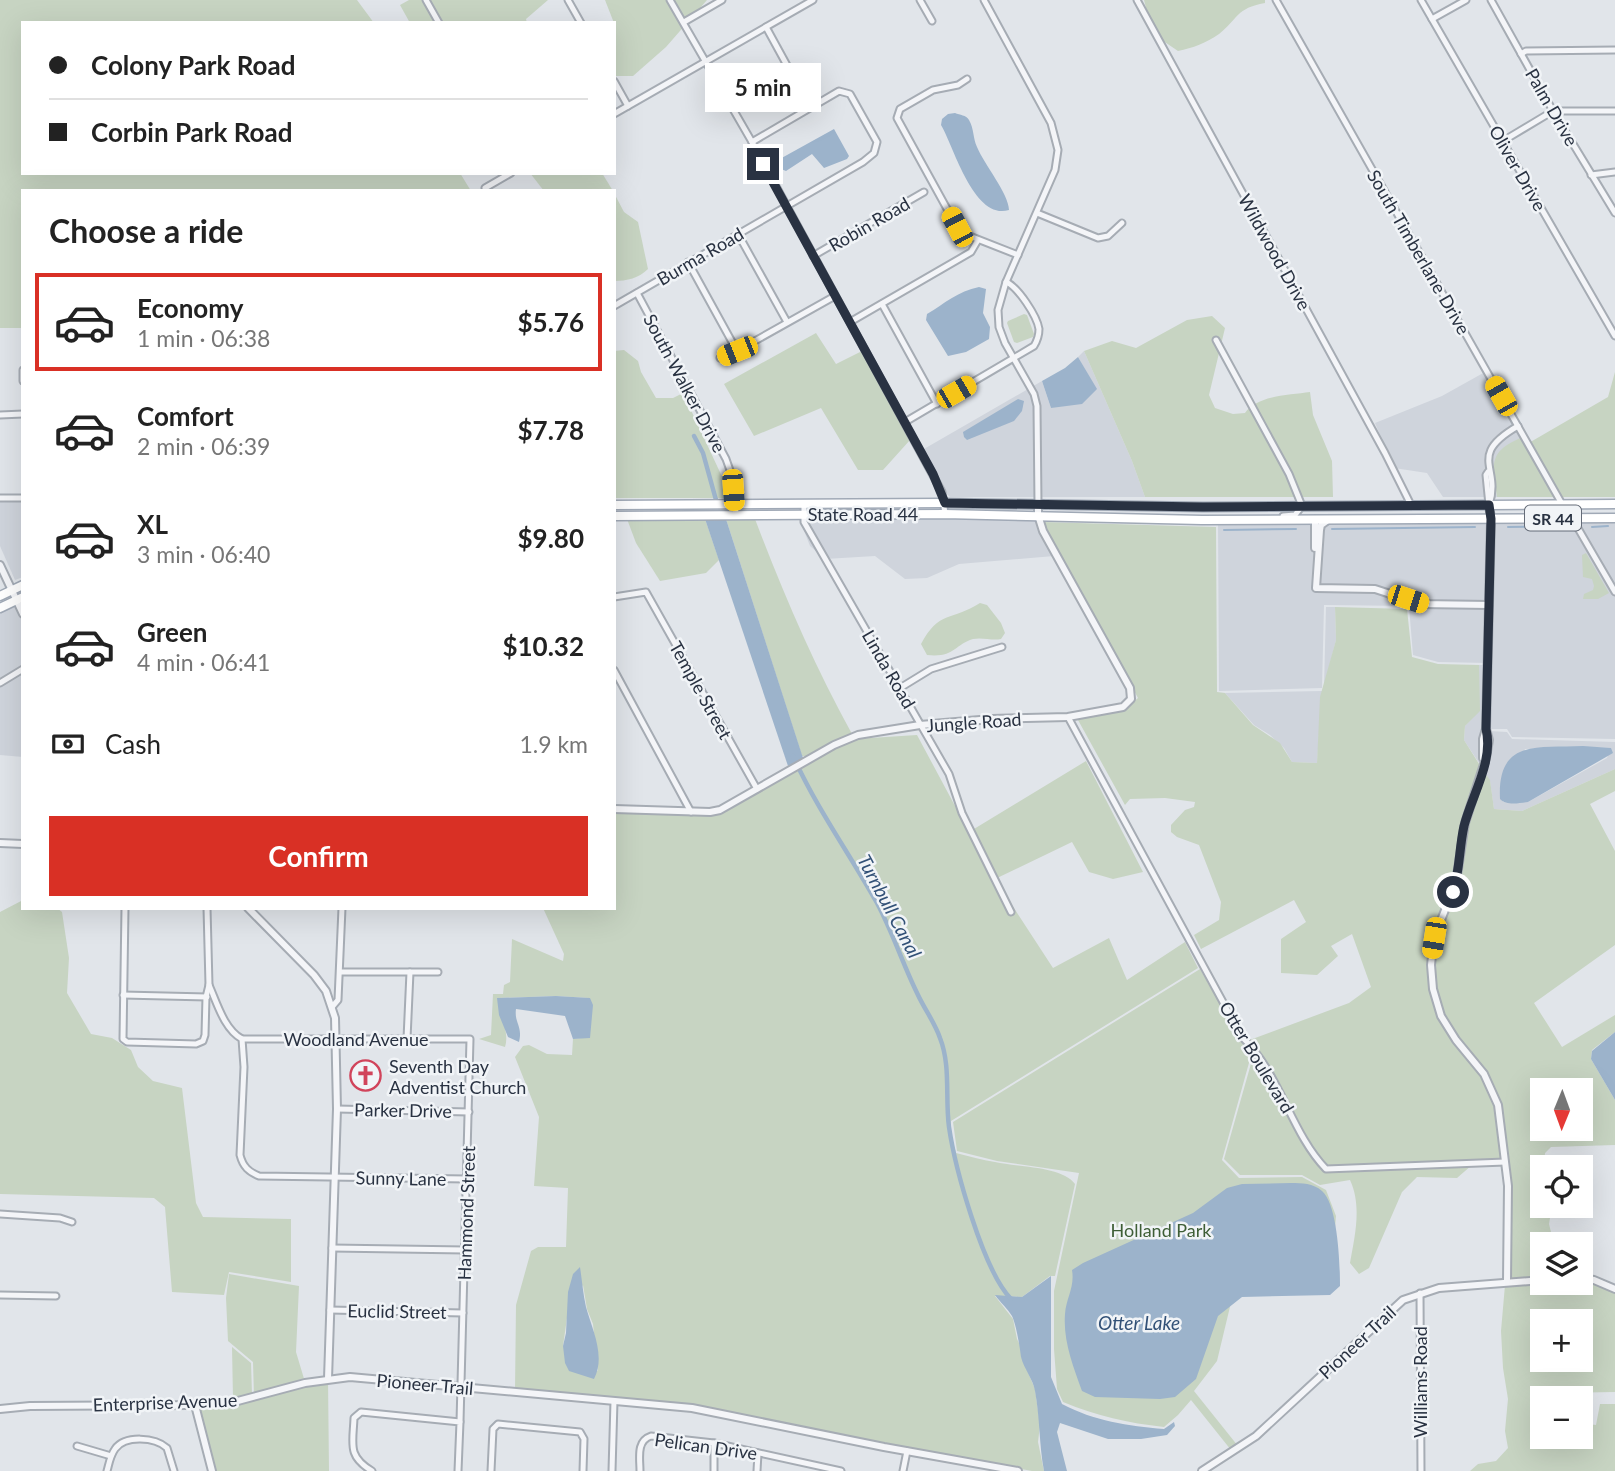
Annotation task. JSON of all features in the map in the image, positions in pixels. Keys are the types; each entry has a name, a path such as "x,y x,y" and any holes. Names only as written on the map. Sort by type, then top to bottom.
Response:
{"main road":[{"name":"State Road 44","path":"616,505 945,503 1165,507 1615,504"},
{"path":"1315,520 1322,510 1382,510 1408,505"},
{"name":"State Road 44","path":"616,516 945,514 1207,520 1615,518"},
{"path":"0,596 21,586"},
{"path":"0,608 19,599"}],"street":[{"path":"426,0 438,21"},
{"path":"568,0 580,21"},
{"path":"670,0 707,61 905,422 942,492 945,514"},
{"path":"684,22 722,0"},
{"path":"616,113 813,0"},
{"path":"920,0 932,21"},
{"path":"984,0 1051,123 1058,150 1055,170 1006,282 998,310 999,327 1034,394 1037,406 1038,504"},
{"name":"Wildwood Drive","path":"1138,0 1385,453 1408,505"},
{"name":"South Timberlane Drive","path":"1276,0 1562,504"},
{"name":"Oliver Drive","path":"1422,0 1615,336"},
{"path":"1432,19 1466,0"},
{"name":"Palm Drive","path":"1491,0 1553,111 1615,213"},
{"path":"766,27 795,80"},
{"path":"1521,54 1526,51 1615,50"},
{"path":"967,79 958,85 933,90 900,109 896,115 962,233 1018,255"},
{"path":"616,85 628,106"},
{"name":"Burma Road","path":"616,305 863,162 874,153 877,142 850,94 839,91 752,142"},
{"path":"1503,141 1553,111 1615,111"},
{"path":"1591,175 1615,172"},
{"path":"485,188 508,175"},
{"name":"Robin Road","path":"813,256 924,192"},
{"path":"1037,213 1098,238 1108,236 1122,223"},
{"path":"738,234 787,322"},
{"path":"850,322 971,252 978,240"},
{"path":"688,262 737,351"},
{"path":"905,422 1034,346 1039,331 1019,291 1006,282"},
{"name":"South Walker Drive","path":"637,293 726,459 732,476 736,515"},
{"path":"720,358 835,296"},
{"path":"882,304 937,404"},
{"path":"1207,520 1290,516 1296,514 1302,506 1289,474 1216,340"},
{"path":"0,415 21,414"},
{"path":"1507,1282 1508,1186 1501,1118 1494,1093 1484,1074 1456,1040 1441,1016 1431,975 1434,938 1456,882 1465,823 1483,767 1491,519 1488,457 1493,444 1518,426"},
{"path":"0,498 21,498"},
{"name":"Linda Road","path":"804,504 803,515 807,529 949,774 962,813 1011,912"},
{"name":"Jungle Road","path":"616,808 691,813 720,810 858,734 992,719 1068,718 1124,708 1131,693 1043,531 1038,504"},
{"path":"1572,518 1615,592"},
{"path":"1315,520 1317,568"},
{"path":"1328,520 1321,525 1320,530 1316,588 1375,589 1421,604 1489,605"},
{"path":"0,565 19,599"},
{"name":"Temple Street","path":"616,597 644,591 757,789"},
{"path":"900,688 931,669 1002,647"},
{"path":"0,682 21,669"},
{"path":"616,674 691,813"},
{"name":"Otter Boulevard","path":"1068,718 1242,1037 1258,1052 1320,1164 1332,1170 1505,1162"},
{"path":"0,843 21,844"},
{"path":"125,910 123,1039 127,1042 196,1044 203,1041 209,985 207,910"},
{"path":"250,910 314,975 326,991 332,1007 337,1040 337,1109 328,1379"},
{"path":"332,1007 338,1000 342,910"},
{"path":"340,972 438,972"},
{"path":"407,1039 410,972"},
{"path":"209,985 234,1035 242,1039"},
{"path":"123,995 214,997"},
{"name":"Woodland Avenue","path":"242,1039 470,1039"},
{"name":"Sunny Lane","path":"242,1039 244,1067 240,1155 247,1170 259,1176 467,1179"},
{"name":"Hammond Street","path":"458,1471 470,1039"},
{"name":"Parker Drive","path":"337,1109 469,1112"},
{"path":"0,1214 60,1218 72,1222"},
{"path":"332,1248 465,1250"},
{"path":"1593,1280 1615,1289"},
{"name":"Pioneer Trail","path":"1202,1471 1256,1436 1403,1300 1438,1288 1530,1281"},
{"name":"Williams Road","path":"1420,1293 1421,1471"},
{"path":"0,1295 56,1296"},
{"name":"Euclid Street","path":"330,1310 463,1313"},
{"name":"Pioneer Trail","path":"328,1379 350,1377 692,1408 1018,1471"},
{"name":"Enterprise Avenue","path":"0,1409 30,1406 195,1405 234,1402 328,1379"},
{"path":"612,1471 614,1401"},
{"path":"195,1405 212,1471"},
{"path":"372,1471 359,1463 354,1455 354,1418 357,1413 460,1422"},
{"path":"491,1471 493,1429 498,1424 580,1432 584,1439 583,1471"},
{"name":"Pelican Drive","path":"640,1471 640,1445 645,1438 651,1436 714,1443 841,1471"},
{"path":"107,1471 116,1447 122,1442 158,1441 167,1448 174,1471"},
{"path":"714,1443 714,1471"},
{"path":"77,1446 111,1457"},
{"path":"903,1471 907,1451"},
{"path":"757,1471 758,1452"},
{"path":"801,1462 801,1471"}],"shaded area":[{"path":"1084,351 1145,497 950,497 938,486 917,453 1042,381 1051,408 1096,389 1078,357"},
{"path":"1485,372 1523,437 1494,478 1497,497 1443,497 1427,473 1394,468 1375,423 1442,396"},
{"path":"0,497 21,498 21,578 15,580 0,546"},
{"path":"799,518 1017,518 1037,521 1054,556 959,564 927,578 905,579 875,556 825,559 810,546"},
{"path":"1615,518 1615,739 1512,737 1507,729 1486,729 1488,663 1438,662 1413,655 1409,606 1324,605 1322,688 1219,691 1218,519"},
{"path":"16,606 21,616 21,667 0,680 0,613"},
{"path":"1326,607 1335,607 1336,640 1324,687"},
{"path":"1479,665 1485,665 1481,766 1464,740 1465,726 1479,711"},
{"path":"21,673 21,757 0,755 0,686"},
{"path":"1322,691 1317,763 1292,762 1284,748 1254,725 1225,693"},
{"path":"1489,731 1507,732 1512,739 1615,742 1615,769 1522,811 1494,809 1490,781 1484,772","holes":["1611,748 1607,758 1528,802 1503,802 1525,749"]}],"green space":[{"path":"0,0 357,0 373,21 21,21 21,175 461,175 470,189 21,189 21,328 0,328"},
{"path":"409,0 548,0 526,21 409,21 400,5"},
{"path":"605,0 707,0 666,47 633,76 616,76 616,21 613,21"},
{"path":"1144,0 1265,0 1265,3 1243,11 1209,40 1178,51 1153,34"},
{"path":"532,175 603,175 612,189 542,189"},
{"path":"616,197 624,212 638,222 648,269 641,275 616,281"},
{"path":"1027,315 1034,334 1033,337 1017,343 1014,342 1007,323"},
{"path":"1212,316 1225,328 1209,395 1215,408 1233,414 1245,413 1250,407 1266,399 1310,392 1313,415 1332,461 1333,497 1145,497 1084,351 1112,341 1136,348 1187,320"},
{"path":"816,333 836,364 862,351 910,440 883,470 858,470 821,408 754,436 724,384"},
{"path":"624,350 638,361 641,372 656,398 673,398 683,393 732,498 616,498 616,351"},
{"path":"1615,372 1615,497 1497,497 1494,467 1498,453 1523,437 1527,444 1608,397"},
{"path":"627,519 705,519 719,560 706,573 660,581 636,543"},
{"path":"726,519 755,519 800,628 852,734 811,756 802,756"},
{"path":"1043,522 1216,527 1217,692 1225,693 1253,725 1280,743 1292,762 1317,763 1320,697 1336,640 1335,607 1407,609 1412,657 1438,664 1479,665 1480,711 1465,726 1464,740 1481,767 1463,823 1455,874 1432,937 1428,965 1439,1017 1454,1042 1482,1075 1496,1105 1503,1167 1496,1164 1472,1165 1457,1178 1417,1177 1402,1192 1369,1268 1359,1274 1350,1263 1357,1210 1350,1180 1320,1185 1302,1175 1240,1175 1224,1159 1254,1053 1247,1041 1349,1003 1371,987 1352,934 1331,946 1338,956 1317,975 1281,973 1281,939 1306,922 1294,900 1201,949 1194,935 1219,920 1221,902 1199,845 1171,832 1171,825 1185,810 1194,807 1195,802 1165,798 1130,799 1125,805 1078,720 1124,710 1138,698"},
{"path":"1586,553 1609,593 1598,599 1583,599 1584,594 1593,590 1594,586 1592,579 1583,577 1582,555"},
{"path":"980,603 987,605 1001,623 1005,633 1001,639 973,639 943,655 927,655 921,644 934,626"},
{"path":"917,735 969,832 1086,761 1143,872 1113,879 1089,872 1072,842 995,879 1053,968 1109,938 1127,980 1185,942 1198,968 951,1121 951,1135 956,1153 1050,1170 1069,1178 1075,1184 1055,1276 1050,1276 1022,1297 995,1296 1013,1319 1022,1349 1021,1356 1035,1389 1040,1425 1038,1442 1044,1471 884,1444 693,1405 515,1390 516,1305 531,1251 538,1247 566,1247 568,1188 534,1186 539,1117 515,1057 523,1046 529,1045 547,1054 572,1055 573,1039 590,1037 589,998 556,996 498,998 506,1035 505,1047 479,1039 491,1035 493,994 503,994 504,985 510,982 512,939 563,961 564,954 544,910 616,910 616,811 710,815 721,812 855,739","holes":["583,1285 593,1324 598,1371 563,1346 567,1318"]},
{"path":"1615,769 1615,791 1590,804 1615,851 1615,945 1534,1003 1562,1047 1615,1015 1615,1032 1592,1050 1591,1059 1615,1100 1615,1145 1551,1147 1545,1155 1530,1155 1530,1218 1550,1218 1551,1232 1530,1232 1530,1278 1509,1279 1505,1130 1500,1104 1486,1072 1457,1039 1443,1015 1435,989 1433,965 1436,939 1458,883 1467,824 1484,772 1490,780 1494,809 1522,811"},
{"path":"21,901 21,910 62,912 69,958 67,993 91,1034 112,1038 131,1050 138,1067 153,1081 182,1088 196,1203 203,1217 291,1219 291,1282 229,1272 224,1295 172,1292 165,1207 154,1198 0,1194 0,912"},
{"name":"Holland Park","path":"1200,969 1228,1018 1252,1052 1222,1160 1239,1178 1302,1177 1326,1190 1336,1216 1330,1286 1234,1290 1217,1361 1194,1391 1238,1446 1231,1450 1191,1400 1164,1427 1113,1418 1063,1402 1057,1389 1054,1291 1079,1173 997,1161 957,1151 953,1122"},
{"path":"229,1274 299,1286 296,1352 305,1382 328,1379 329,1471 212,1471 195,1405 254,1397 253,1362 228,1341 226,1298"},
{"path":"1593,1283 1615,1292 1615,1392 1593,1392 1593,1386 1530,1386 1530,1449 1593,1449 1593,1425 1596,1425 1600,1404 1615,1404 1615,1471 1470,1471 1478,1464 1496,1461 1508,1448 1505,1431 1508,1399 1501,1331 1505,1285 1530,1284 1530,1295 1593,1295"},
{"path":"232,1347 251,1363 252,1395 233,1399"}],"water":[{"path":"955,113 969,120 977,147 1005,196 1009,210 997,210 985,204 967,180 941,125 942,119"},
{"path":"834,129 849,156 847,159 824,168 812,154 786,171 781,169 778,160"},
{"path":"979,287 986,289 983,313 990,327 989,339 966,352 948,356 926,320 927,314 958,295"},
{"path":"1078,357 1097,389 1082,404 1051,408 1042,381"},
{"path":"1018,399 1024,401 1022,411 1014,421 967,440 964,437 963,432"},
{"path":"705,519 726,519 803,758 788,766"},
{"path":"1536,748 1611,748 1613,753 1528,802 1510,803 1500,799 1505,766 1513,756"},
{"path":"497,998 590,998 593,1005 590,1038 573,1039 565,1016 516,1009 519,1042 508,1037 499,1015"},
{"path":"1615,1032 1615,1100 1591,1059 1592,1051"},
{"name":"Otter Lake","path":"1291,1183 1315,1186 1327,1198 1335,1221 1340,1286 1330,1295 1242,1297 1218,1316 1196,1379 1175,1397 1095,1397 1082,1391 1069,1353 1066,1334 1065,1314 1072,1270 1193,1213 1227,1188 1242,1184"},
{"path":"580,1267 586,1307 598,1352 599,1361 594,1379 569,1371 565,1363 563,1346 568,1292 573,1274"},
{"path":"1051,1276 1051,1377 1062,1404 1086,1415 1124,1424 1164,1429 1174,1422 1175,1426 1167,1435 1141,1439 1108,1439 1060,1423 1057,1432 1067,1471 1044,1471 1034,1387 1021,1357 1012,1316 995,1295 1022,1297"}],"waterway":[{"path":"694,436 703,453 716,500"},
{"path":"1508,527 1567,526"},
{"path":"1592,527 1608,526"},
{"path":"1332,529 1475,527"},
{"path":"1224,530 1296,529"},
{"name":"Turnbull Canal","path":"793,756 823,813 877,903 921,1001 938,1032 947,1071 949,1127 957,1167 990,1266 1011,1299"}],"place":[{"name":"Seventh Day Adventist Church","path":"366,1076"}],"route":[{"path":"763,164 933,474 945,503 1138,507 1489,505 1491,519 1486,729 1489,740 1486,758 1465,823 1453,892"}]}
